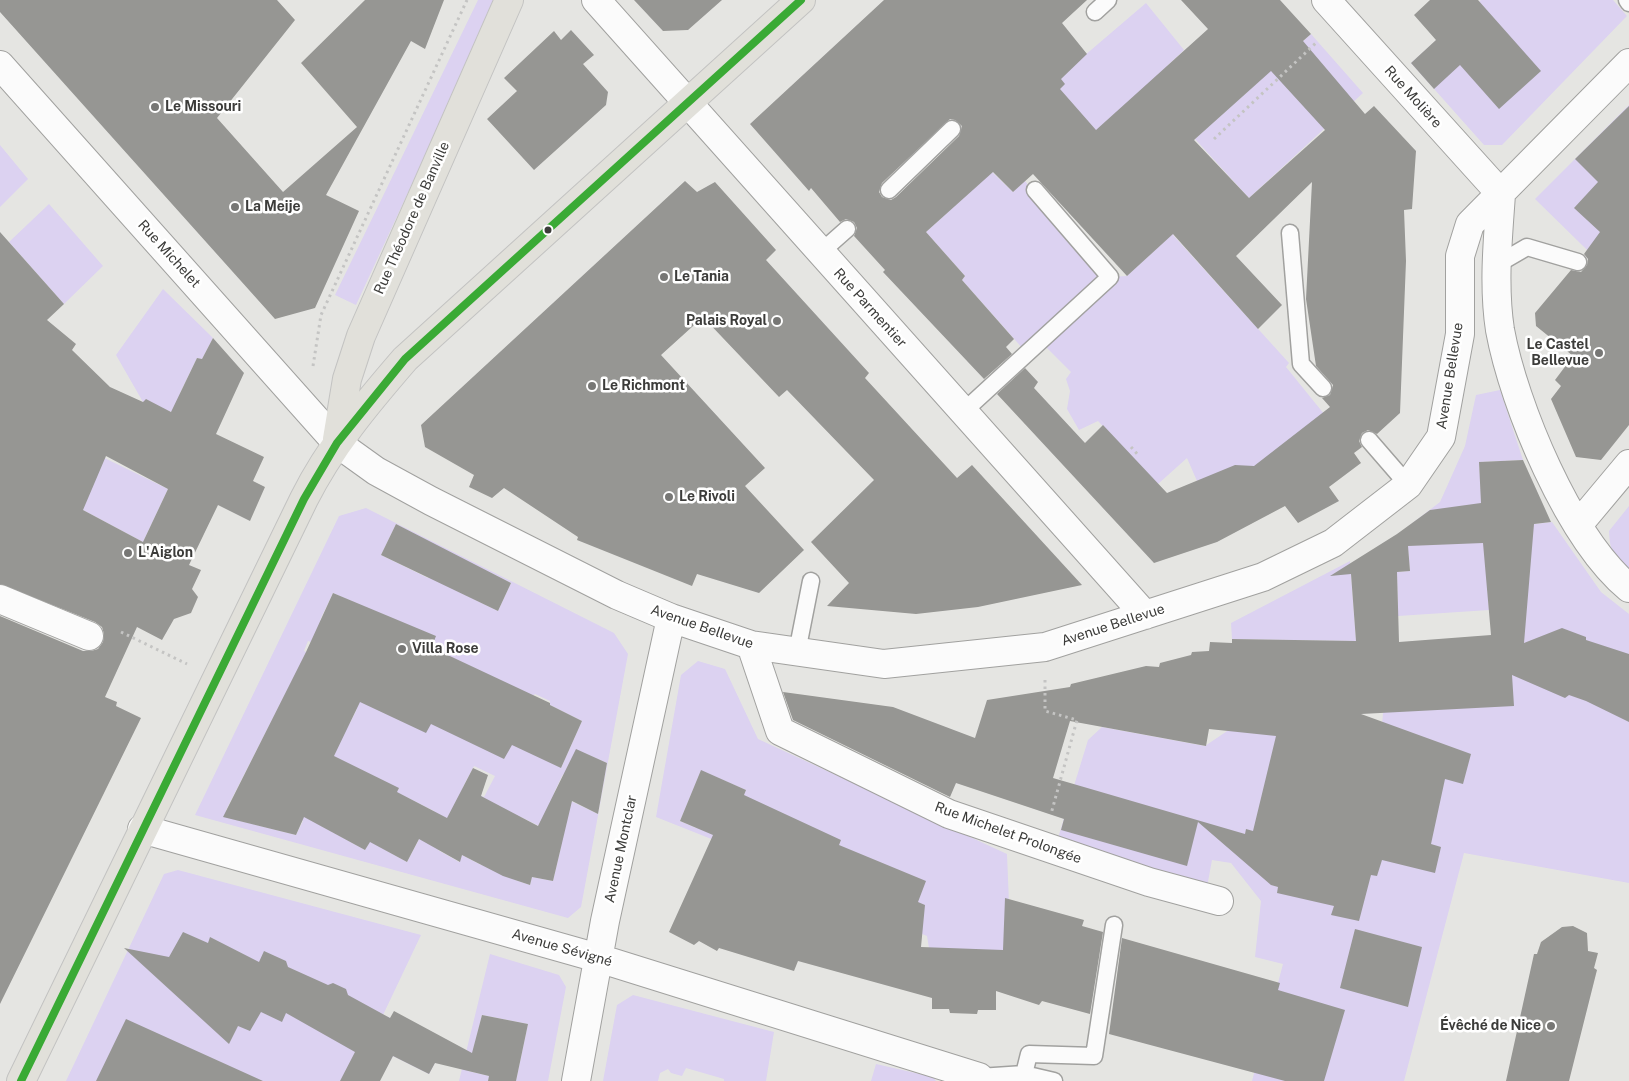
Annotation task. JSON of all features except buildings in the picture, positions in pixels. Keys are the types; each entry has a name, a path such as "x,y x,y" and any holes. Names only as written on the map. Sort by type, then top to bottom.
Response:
{"main road":[{"name":"Rue Théodore de Banville","path":"337,443 347,379 361,336 509,0"},
{"path":"21,1081 142,829 310,488 337,443 370,399 405,359 802,0"}],"street":[{"name":"Rue Parmentier","path":"596,0 1145,615"},
{"name":"Rue Molière","path":"1334,9 1501,194"},
{"name":"Avenue Bellevue","path":"337,443 376,471 431,501 618,595 671,618 751,645 884,664 1045,647 1263,577 1332,543 1408,485 1441,437 1460,334 1460,256 1470,224 1629,63"},
{"name":"Rue Michelet","path":"0,64 337,443"},
{"path":"1501,194 1496,265 1500,329 1511,374 1546,466 1578,525 1611,573 1629,588"},
{"path":"1578,525 1629,464"},
{"path":"0,599 89,636"},
{"name":"Avenue Montclar","path":"576,1081 598,958 671,618"},
{"name":"Rue Michelet Prolongée","path":"751,645 780,731 949,814 1149,882 1219,901"},
{"name":"Avenue Sévigné","path":"142,829 598,958 978,1079"}],"lane":[{"path":"1095,12 1108,0"},
{"path":"889,190 952,129"},
{"path":"963,412 1110,278 1035,190"},
{"path":"821,252 847,229"},
{"path":"1290,233 1301,364 1322,388"},
{"path":"1496,265 1527,247 1578,262"},
{"path":"1369,440 1408,485"},
{"path":"797,652 810,581"},
{"path":"1024,1074 1029,1054 1094,1056 1114,925"},
{"path":"978,1079 1024,1074 1054,1081"}],"path":[{"path":"321,315 467,0"},
{"path":"1214,139 1334,9"},
{"path":"1132,447 1139,456"},
{"path":"89,636 98,621 217,680"},
{"path":"1042,846 1076,720 1044,711 1045,647"}],"shaded area":[{"path":"478,0 497,0 356,305 335,295"},
{"path":"1481,0 1613,0 1627,16 1502,145 1484,145 1411,63"},
{"path":"1146,3 1184,50 1167,66 1182,226 1173,235 1289,363 1286,367 1333,425 1279,468 1197,481 1187,458 1158,484 1098,421 1079,430 1067,409 1070,391 1066,379 1071,372 1041,342 1110,277 1127,276 1166,240 1043,91"},
{"path":"1311,34 1363,93 1249,198 1195,139"},
{"path":"1629,105 1629,291 1535,199"},
{"path":"0,145 28,179 0,207"},
{"path":"992,172 1013,192 1025,181 1104,277 1024,350 962,280 965,276 926,232"},
{"path":"49,204 103,266 64,304 9,242"},
{"path":"163,289 213,338 202,359 197,358 180,393 184,396 175,413 143,402 116,355"},
{"path":"1500,390 1523,460 1479,462 1489,610 1398,616 1397,572 1410,571 1406,528 1440,502 1465,446 1476,395"},
{"path":"0,407 168,489 143,542 83,510"},
{"path":"1629,506 1629,569 1613,553 1609,531"},
{"path":"366,508 614,633 628,654 581,907 568,918 195,815 339,516","holes":["396,524 442,549 428,578 381,555","489,572 511,583 498,611 453,589","333,593 374,611 336,665 304,651 308,641 313,643 323,622 320,620","434,640 432,646 438,649 418,687 381,679","293,679 357,709 350,723 336,716 287,813 303,821 296,835 229,818 226,810","535,694 550,701 550,705 582,721 561,768 531,697","584,753 607,763 598,814 554,793 562,776","474,766 495,776 484,797 463,787","399,788 365,850 318,824","406,797 434,811 407,862 380,847","458,813 507,814 481,865 462,855 459,862 438,850","521,817 539,826 561,847 553,881 532,877 530,885 515,880 516,874 498,856"]},
{"path":"1552,522 1601,592 1629,614 1629,883 1464,853 1404,1081 1252,1081 1283,964 1255,957 1261,901 1231,863 1212,860 1207,887 1058,838 1088,740 1102,727 1205,746 1242,721 1382,725 1383,713 1509,633 1527,525"},
{"path":"1350,561 1356,641 1232,639 1231,623"},
{"path":"698,661 725,669 758,739 1007,854 1011,953 929,948 927,936 825,895 729,846 656,817 681,675","holes":["701,771 746,790 696,828 680,821"]},
{"path":"178,870 421,935 383,1015 447,1040 429,1074 393,1056 383,1074 375,1081 66,1081 164,874"},
{"path":"490,954 559,975 566,987 548,1081 516,1081 528,1024 482,1015 468,1071 489,1076 488,1081 459,1081"},
{"path":"633,995 774,1032 766,1081 724,1081 724,1079 686,1068 682,1076 671,1073 668,1069 660,1073 658,1081 603,1081 617,1005"},
{"path":"876,1064 933,1077 936,1081 871,1081"}],"transit line":[{"path":"21,1081 304,499 337,443 405,359 801,0"}],"place":[{"name":"Le Missouri","path":"155,107"},
{"name":"La Meije","path":"235,207"},
{"name":"Le Tania","path":"664,277"},
{"name":"Palais Royal","path":"777,321"},
{"name":"Le Castel Bellevue","path":"1599,353"},
{"name":"Le Richmont","path":"592,386"},
{"name":"Le Rivoli","path":"669,497"},
{"name":"L'Aiglon","path":"128,553"},
{"name":"Villa Rose","path":"402,649"},
{"name":"Évêché de Nice","path":"1551,1026"}]}
